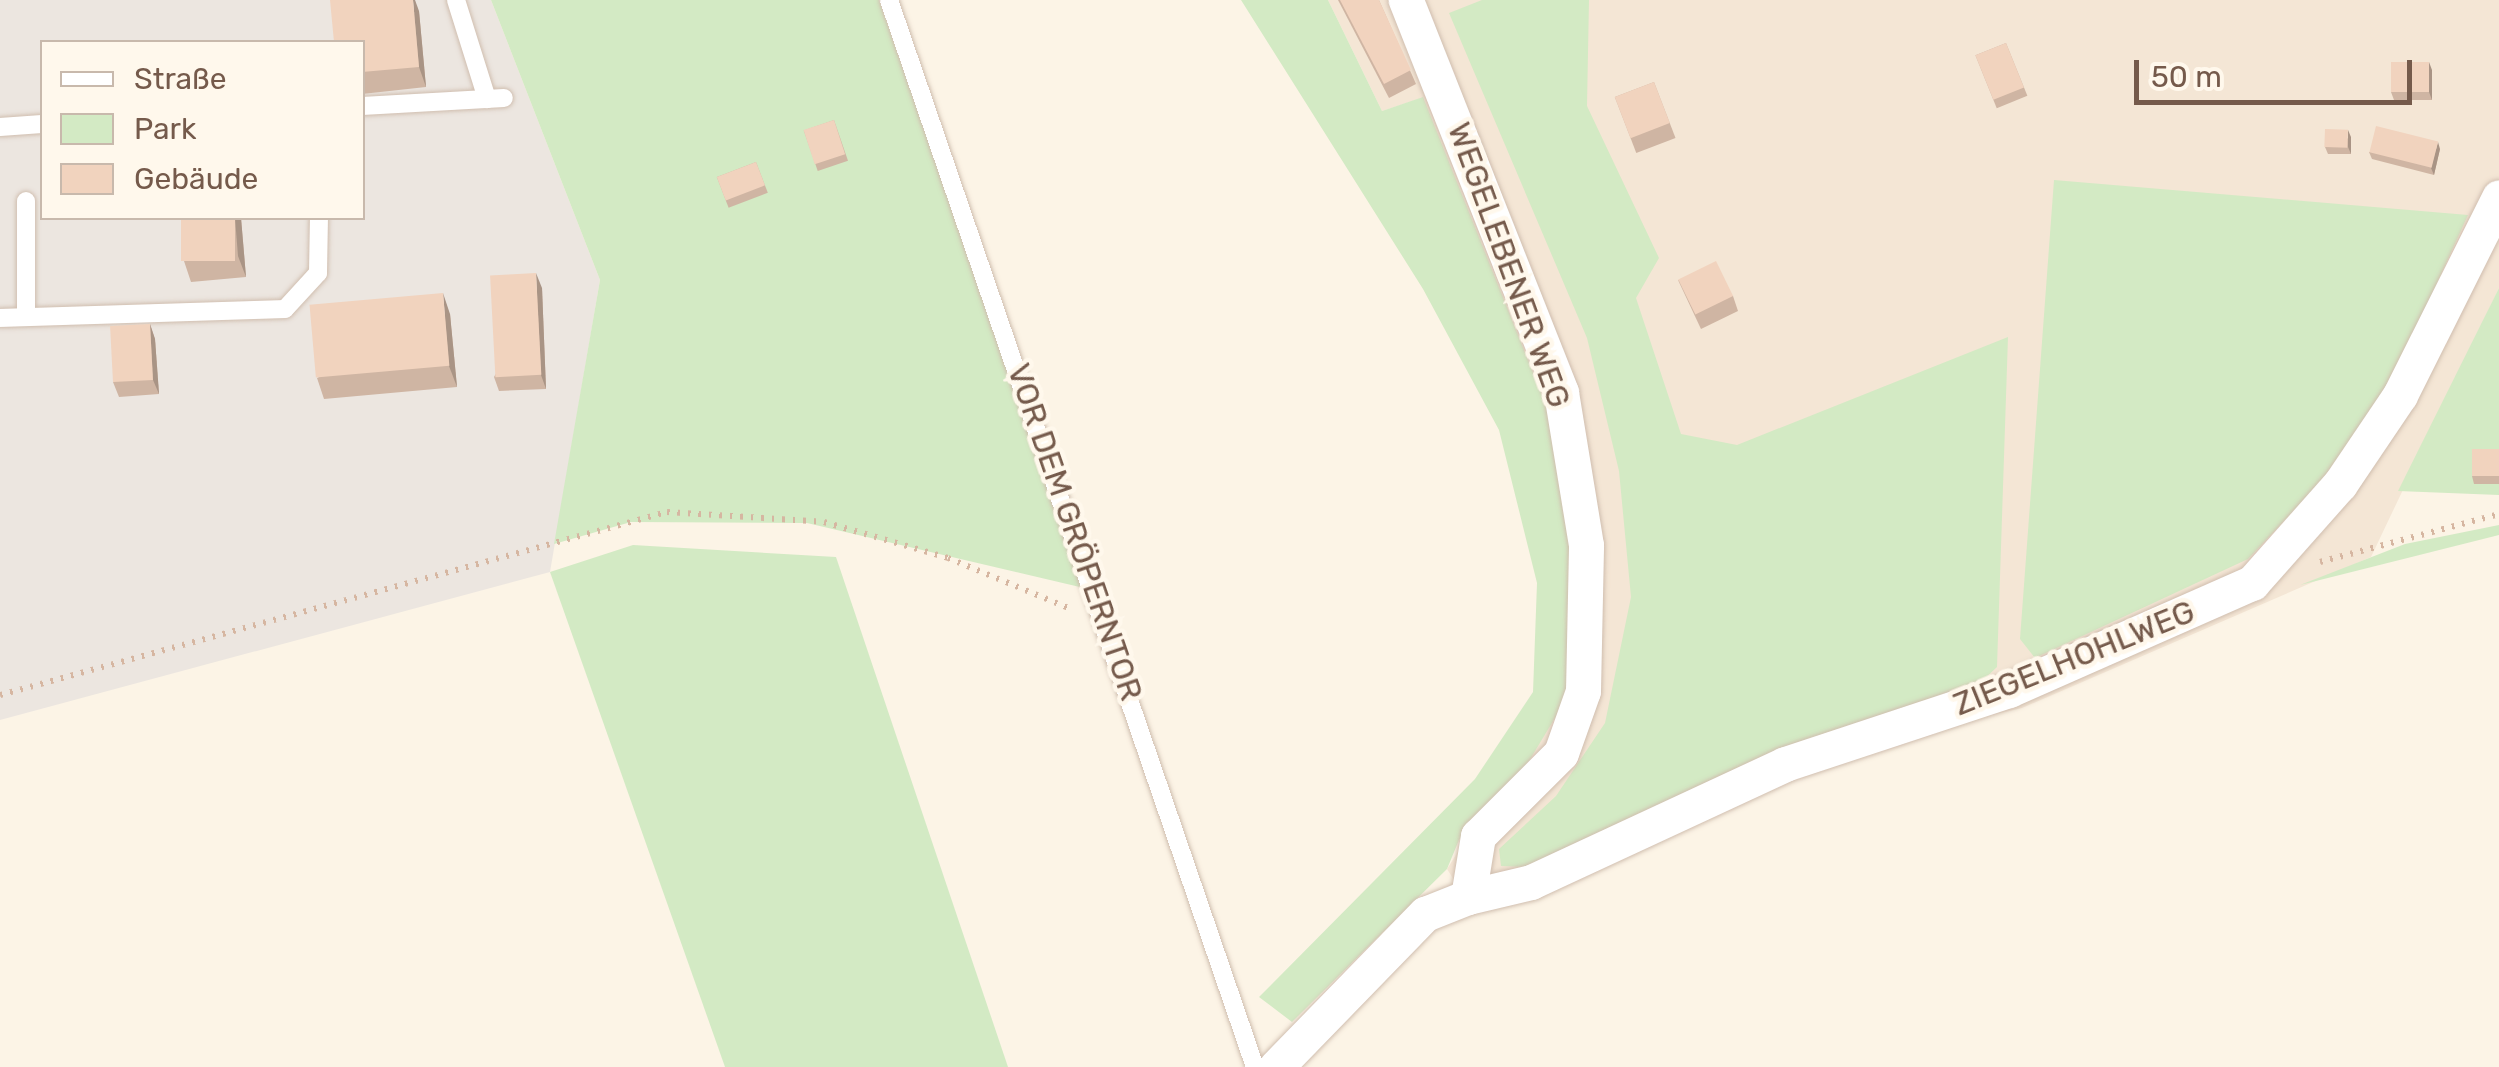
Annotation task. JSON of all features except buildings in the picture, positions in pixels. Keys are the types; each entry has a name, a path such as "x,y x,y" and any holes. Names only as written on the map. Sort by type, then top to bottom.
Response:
{"street":[{"name":"WEGELEBENER WEG","path":"1406,0 1546,346 1586,545 1586,654 1573,731 1548,771 1478,836 1468,897"},
{"name":"ZIEGELHOHLWEG","path":"1468,897 1531,882 1785,764 2009,690 2252,583 2340,484 2400,395 2499,197"},
{"path":"1276,1067 1426,914 1468,897"}],"lane":[{"path":"365,106 495,98 456,0"},
{"name":"VOR DEM GRÖPERNTOR","path":"889,0 1109,624 1255,1067"},
{"path":"0,126 40,124"},
{"path":"26,200 26,316"},
{"path":"0,318 285,308 318,273 319,220"}],"path":[{"path":"0,695 667,512 824,522 948,558 1109,624"},
{"path":"2252,583 2456,518 2499,514"}],"shaded area":[{"path":"0,0 491,0 600,280 550,572 0,720"},
{"path":"1328,0 2499,0 2499,288 2371,557 2022,708 1905,735 1766,786 1474,911 1447,869 1487,806 1579,587 1422,98 1382,111"}],"green space":[{"path":"491,0 879,0 1084,588 807,523 631,522 554,544 600,280"},
{"path":"1241,0 1328,0 1382,111 1423,97 1560,440 1579,587 1564,703 1529,761 1459,840 1447,869 1292,1022 1259,997 1475,779 1533,692 1537,583 1499,430 1423,289"},
{"path":"1482,0 1589,0 1587,106 1659,258 1636,298 1681,434 1737,445 2008,337 1997,667 1981,682 1527,867 1501,866 1499,849 1556,796 1605,723 1631,597 1619,471 1587,338 1449,13"},
{"path":"2054,180 2468,215 2391,384 2318,485 2248,559 2035,658 2020,639"},
{"path":"2499,288 2499,495 2398,491"},
{"path":"2499,525 2499,535 2300,585 2405,544"},
{"path":"633,545 836,557 1008,1067 725,1067 550,572"}]}
